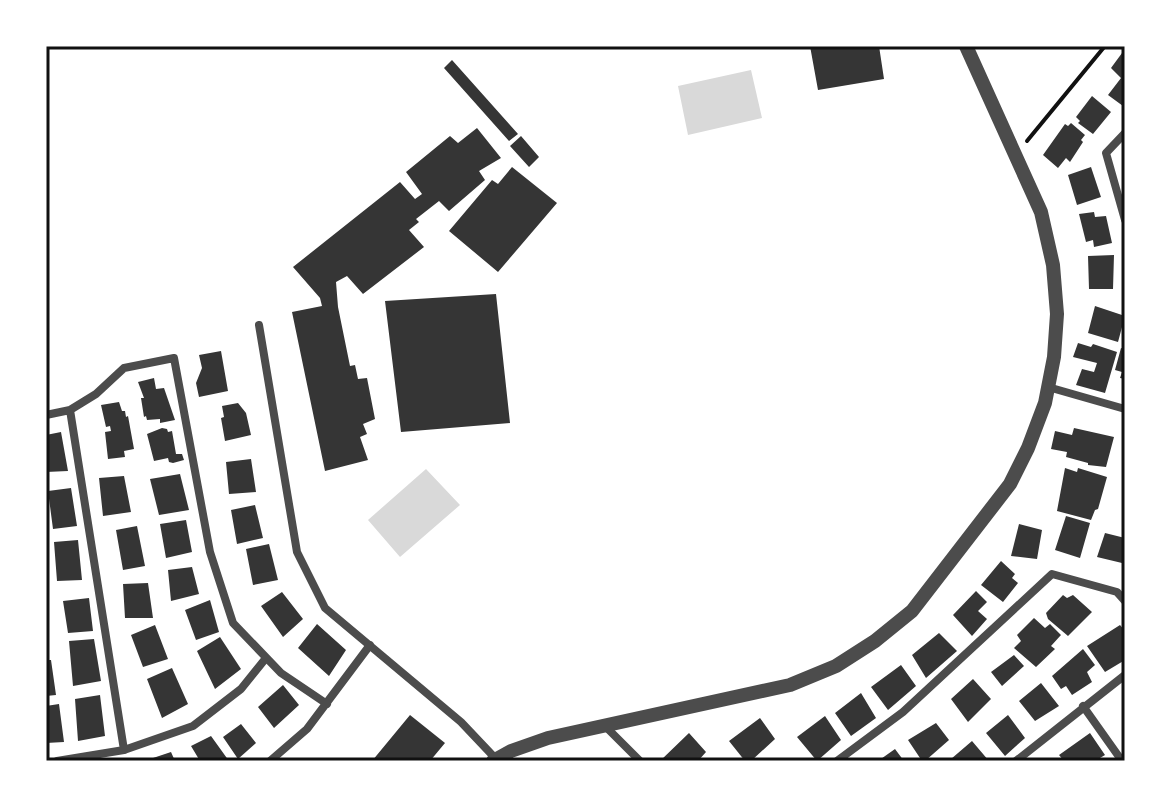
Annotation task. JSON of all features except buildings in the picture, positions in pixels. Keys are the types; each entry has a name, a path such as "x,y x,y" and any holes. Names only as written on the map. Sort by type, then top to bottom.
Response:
{"street":[{"path":"259,325 297,552 325,608 461,722 494,760 548,738 790,685 836,666 875,641 912,611 1010,484 1028,448 1048,387 1057,314 1053,265 1041,212 966,46"},
{"path":"1125,133 1106,153 1125,220"},
{"path":"46,415 70,410 96,394 124,368 174,358 210,552 233,623 281,673 327,704"},
{"path":"1048,387 1125,409"},
{"path":"70,410 124,750"},
{"path":"837,761 903,712 1052,574 1117,592 1125,601"},
{"path":"270,761 307,729 370,645"},
{"path":"57,761 124,750 193,726 241,689 266,658"},
{"path":"1016,761 1125,675"},
{"path":"1083,706 1122,761"},
{"path":"604,725 640,761"}],"path":[{"path":"1016,156 1105,46"}],"shaded area":[{"path":"751,70 762,118 688,135 678,86"},
{"path":"426,469 460,505 400,557 368,520"}]}
